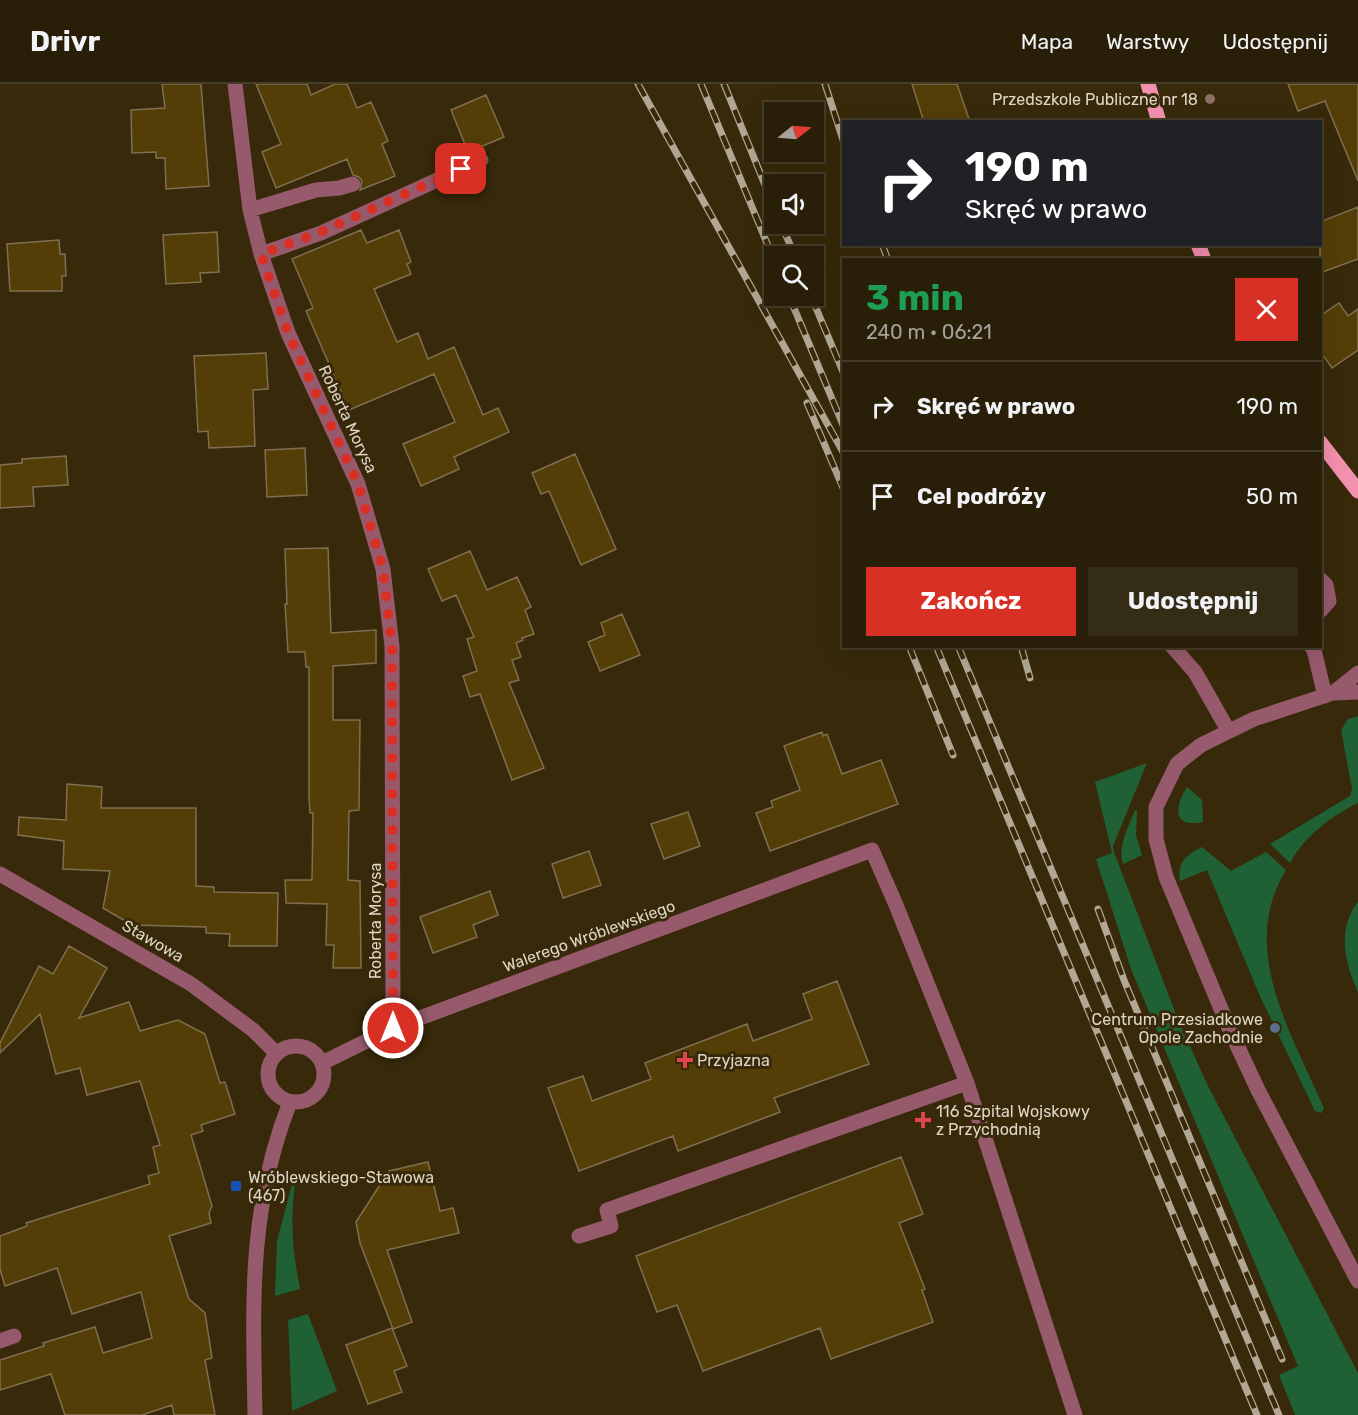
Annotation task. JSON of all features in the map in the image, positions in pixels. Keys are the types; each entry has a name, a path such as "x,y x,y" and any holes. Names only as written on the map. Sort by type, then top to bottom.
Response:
{"main road":[{"path":"1148,84 1158,120"},
{"path":"1322,445 1358,491"}],"street":[{"name":"Roberta Morysa","path":"235,84 250,210 261,254 288,333 358,484 383,569 392,646 393,1028"},
{"path":"261,254 321,232 481,160"},
{"path":"250,210 316,190 353,184"},
{"path":"1322,581 1326,585 1329,601 1322,609"},
{"path":"1174,648 1195,672 1228,730"},
{"path":"1312,648 1329,694"},
{"path":"1329,694 1358,673"},
{"path":"1358,692 1329,694 1254,719 1201,745 1177,764 1156,807 1156,839 1166,878 1229,1028 1358,1281"},
{"name":"Walerego Wróblewskiego","path":"322,1063 393,1028 872,850 967,1083"},
{"name":"Stawowa","path":"0,874 191,984 253,1030 277,1054"},
{"path":"302,1047 310,1050 322,1063 324,1080 315,1096 308,1101 290,1102 274,1093 270,1086 268,1068 277,1054 285,1048 302,1047"},
{"path":"579,1236 611,1226 607,1210 967,1083 1075,1415"},
{"path":"255,1415 254,1327 257,1230 266,1176 277,1135 290,1102"}],"green space":[{"path":"1358,716 1358,803 1319,828 1303,844 1290,863 1270,844 1350,796 1352,789 1341,730 1348,719"},
{"path":"1147,763 1113,846 1114,852 1177,1017 1207,1084 1358,1373 1358,1415 1295,1415 1279,1375 1298,1366 1131,969 1096,859 1112,853 1095,782"},
{"path":"1187,787 1202,800 1203,822 1185,822 1178,814 1180,801"},
{"path":"1135,810 1137,811 1136,835 1142,855 1123,864 1123,843"},
{"path":"1202,847 1231,871 1266,852 1286,870 1272,900 1267,929 1268,959 1274,990 1323,1106 1321,1113 1315,1111 1259,994 1207,870 1180,881 1181,864 1191,853"},
{"path":"1358,901 1358,992 1346,957 1345,934 1351,912"},
{"path":"293,1180 296,1181 293,1235 300,1289 275,1296 277,1241"},
{"path":"308,1314 337,1391 292,1411 288,1320"}],"building":[{"path":"162,84 201,84 209,186 166,189 165,158 156,158 156,152 132,153 131,110 165,108"},
{"path":"256,84 307,84 311,95 335,84 347,84 357,108 371,102 388,141 382,144 395,176 360,190 362,181 353,175 347,159 276,188 262,152 281,144"},
{"path":"912,84 957,84 969,120 923,120"},
{"path":"1288,84 1358,84 1358,181 1325,101 1298,111"},
{"path":"486,95 504,137 468,152 451,110"},
{"path":"1358,207 1358,259 1322,272 1320,246 1322,246 1322,221"},
{"path":"361,230 367,243 399,230 411,262 407,264 411,274 374,289 397,342 418,333 428,359 454,347 483,415 498,408 509,432 454,457 459,469 421,486 403,444 455,422 434,374 349,410 306,311 313,308 292,259"},
{"path":"217,232 219,272 200,273 201,282 166,284 163,235"},
{"path":"59,240 60,254 65,254 66,276 62,276 62,291 10,291 7,244"},
{"path":"1339,303 1348,316 1358,309 1358,350 1332,368 1322,354 1322,315"},
{"path":"266,353 268,389 253,390 255,446 209,448 208,431 198,432 194,356"},
{"path":"305,448 307,495 267,497 265,450"},
{"path":"575,454 616,549 581,565 549,491 541,494 532,473"},
{"path":"66,456 68,485 33,487 34,506 0,508 0,465 22,463 22,459"},
{"path":"328,548 331,633 376,630 376,663 333,666 333,720 360,720 359,810 349,811 348,880 360,881 361,968 333,968 334,945 326,945 327,904 286,903 285,880 312,880 313,813 310,813 309,797 309,667 306,667 305,652 288,652 285,549"},
{"path":"470,551 487,590 517,577 531,607 525,610 534,634 516,643 521,657 512,660 519,680 509,683 544,768 512,780 480,694 470,697 463,676 477,671 467,639 474,637 456,595 442,601 428,569"},
{"path":"622,614 640,655 600,671 588,642 605,635 601,623"},
{"path":"822,732 823,736 827,734 842,774 881,760 898,804 770,851 756,813 773,807 771,801 800,790 784,746"},
{"path":"67,784 102,787 101,808 196,808 196,886 214,887 214,892 278,893 277,946 229,946 230,934 206,933 206,927 132,925 103,908 110,871 63,869 64,841 18,835 19,817 66,820"},
{"path":"688,812 700,846 664,859 651,824"},
{"path":"589,851 601,885 563,898 552,864"},
{"path":"490,891 498,915 473,925 477,937 433,953 420,917"},
{"path":"69,946 107,968 79,1018 129,1002 140,1031 178,1020 205,1034 220,1083 225,1082 235,1114 201,1125 203,1131 191,1135 212,1206 209,1213 211,1223 169,1236 189,1299 205,1313 212,1358 205,1360 215,1415 174,1415 172,1405 142,1415 65,1415 51,1374 0,1390 0,1360 44,1346 43,1343 95,1327 103,1353 152,1338 141,1292 72,1314 57,1268 5,1286 0,1269 0,1236 27,1226 26,1223 150,1184 148,1176 159,1173 153,1147 160,1145 140,1081 87,1095 80,1068 56,1074 40,1014 0,1053 0,1043 39,966 53,974"},
{"path":"837,981 869,1064 774,1098 780,1112 678,1151 673,1136 579,1171 548,1088 583,1076 592,1101 651,1079 645,1063 747,1024 753,1041 812,1019 803,994"},
{"path":"901,1157 923,1214 899,1223 925,1289 922,1290 933,1322 831,1359 820,1328 703,1371 677,1305 657,1312 636,1256"},
{"path":"428,1162 440,1211 453,1208 459,1233 387,1250 412,1322 393,1329 360,1243 356,1222 389,1171"},
{"path":"392,1328 407,1366 394,1371 402,1392 368,1404 346,1345"}],"railway":[{"path":"638,84 842,450"},
{"path":"701,84 768,246"},
{"path":"724,84 764,182"},
{"path":"825,84 842,137"},
{"path":"785,234 791,246"},
{"path":"883,246 887,258"},
{"path":"793,306 842,423"},
{"path":"815,306 842,370"},
{"path":"807,403 842,486"},
{"path":"910,648 953,755"},
{"path":"937,648 1257,1415"},
{"path":"959,648 1279,1415"},
{"path":"1022,648 1030,678"},
{"path":"1098,909 1124,980 1282,1359"}],"place":[{"name":"Przedszkole Publiczne nr 18","path":"1210,99"},
{"name":"Centrum Przesiadkowe Opole Zachodnie","path":"1275,1028"},
{"name":"Przyjazna","path":"685,1060"},
{"name":"116 Szpital Wojskowy z Przychodnią","path":"923,1120"},
{"name":"Wróblewskiego-Stawowa (467)","path":"236,1186"}],"route":[{"path":"393,1028 392,646 383,569 358,484 288,333 261,254 321,232 461,169"}]}
